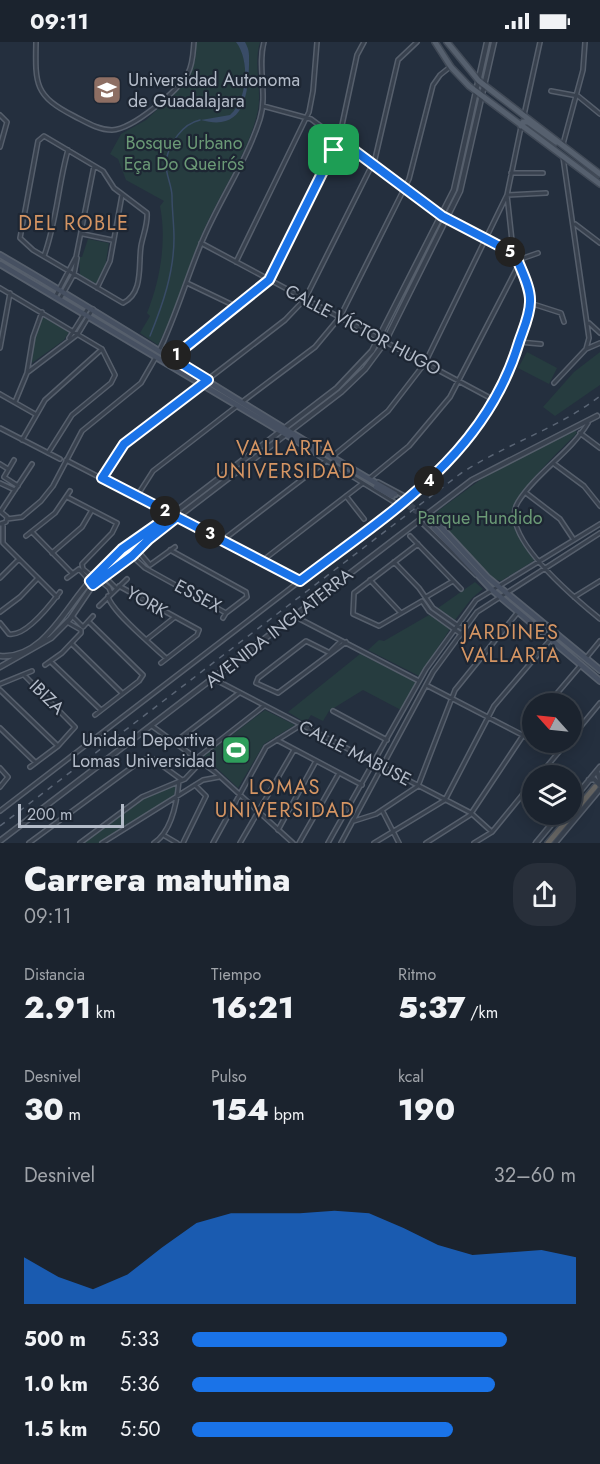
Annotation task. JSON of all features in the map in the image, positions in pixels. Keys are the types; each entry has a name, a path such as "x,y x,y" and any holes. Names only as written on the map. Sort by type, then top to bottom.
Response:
{"highway":[{"path":"582,799 596,786"},
{"path":"546,843 596,786"},
{"path":"546,843 559,825"}],"main road":[{"path":"435,42 451,67 482,97 600,184"},
{"path":"447,42 479,81 600,174"},
{"path":"521,126 524,121 528,122 550,139 563,144"},
{"path":"0,255 244,401 394,496"},
{"path":"0,264 236,407 394,496"},
{"path":"436,524 492,581 600,670"},
{"path":"436,524 483,582 600,681"}],"street":[{"path":"36,42 39,88 47,100 96,127 114,130 132,124 183,80 190,69 194,42"},
{"path":"57,597 3,543 1,524 7,519 22,517 38,504 51,489 82,431 141,383 155,358 176,315 201,243 260,122 263,106 261,59 264,42"},
{"path":"236,262 307,117 313,91 317,42"},
{"path":"172,358 269,280 339,139 357,56 364,42"},
{"path":"102,478 124,444 285,320 305,298 373,164 398,60 417,42"},
{"path":"282,434 120,551 93,580 66,616 49,633 13,655 0,655 0,666 43,644 72,616 93,580 126,561 177,517 282,434 287,430 350,376 380,339 442,216 460,170 487,42"},
{"path":"287,430 352,383 373,360 385,342 447,220 464,180 494,42"},
{"path":"524,115 540,42"},
{"path":"563,144 578,96 585,42"},
{"path":"137,496 153,471 315,347 340,317 405,189 417,157 433,85 440,75 451,67"},
{"path":"551,91 578,96 600,114"},
{"path":"263,106 307,117 447,220 515,254"},
{"path":"0,115 7,122 0,147"},
{"path":"333,456 388,411 424,363 507,195 521,126"},
{"path":"39,136 44,136 68,150 103,171 122,195 147,213 140,254 140,276 132,296 123,303 44,256 20,238 39,136"},
{"path":"44,256 55,220 60,177 68,150"},
{"path":"563,157 588,322 586,349"},
{"path":"61,291 83,234 94,166"},
{"path":"511,173 543,173"},
{"path":"507,195 546,194"},
{"path":"97,288 110,261 122,195"},
{"path":"507,195 515,254 530,303 561,313 564,322"},
{"path":"574,223 600,243"},
{"path":"83,234 112,240"},
{"name":"CALLE VÍCTOR HUGO","path":"201,243 494,400"},
{"path":"370,478 403,452 424,430 460,382 518,262 538,253"},
{"path":"57,298 74,274 76,256"},
{"path":"187,283 237,307"},
{"path":"0,288 102,349 114,373 114,380 72,415 48,453"},
{"path":"0,348 10,293"},
{"name":"AVENIDA INGLATERRA","path":"0,811 408,498 456,454 482,422 511,366 530,303"},
{"path":"27,372 76,332 91,308"},
{"path":"15,402 27,372 33,337 42,312"},
{"path":"588,322 600,333"},
{"path":"588,331 593,328"},
{"path":"519,342 541,344"},
{"path":"554,383 586,349 600,343"},
{"path":"22,440 35,414 51,393 102,349"},
{"path":"0,394 35,414"},
{"name":"AVENIDA INGLATERRA","path":"567,431 588,423 599,414"},
{"name":"AVENIDA INGLATERRA","path":"0,841 484,472 599,414"},
{"path":"588,423 517,504 515,520 544,568 600,619"},
{"path":"0,428 60,459"},
{"path":"580,433 600,448"},
{"path":"315,446 370,478 394,496 399,505"},
{"path":"308,448 363,483 394,496 408,498"},
{"path":"14,460 4,478 17,488"},
{"path":"66,460 300,581"},
{"path":"223,540 326,461"},
{"path":"552,463 584,486 600,506"},
{"path":"0,464 8,469"},
{"path":"7,519 7,514 1,511 32,464"},
{"path":"0,483 17,488"},
{"path":"262,561 363,483"},
{"path":"26,536 50,519 70,491"},
{"path":"526,493 560,519 574,540"},
{"path":"346,496 364,519"},
{"path":"67,497 118,525 82,564 93,580"},
{"path":"52,553 82,526 92,510"},
{"path":"428,513 436,524"},
{"path":"419,520 483,582"},
{"path":"428,527 430,520 436,524"},
{"path":"328,843 419,681 476,600 600,524"},
{"path":"32,532 73,572"},
{"path":"340,843 383,768 426,685 477,612 600,533"},
{"path":"411,536 460,589"},
{"path":"133,542 138,545 138,550"},
{"path":"418,544 352,596 353,614 379,626 422,601 429,611 456,627"},
{"name":"ESSEX","path":"138,550 150,565 175,547"},
{"name":"ESSEX","path":"132,556 145,568 226,613 247,597 246,591 170,550"},
{"path":"120,551 120,559 126,561"},
{"path":"0,578 19,559"},
{"path":"394,562 433,608 462,632"},
{"path":"140,574 145,568"},
{"path":"67,578 73,572 81,570 93,580"},
{"name":"YORK","path":"103,575 117,587 197,629 199,633 161,663"},
{"path":"0,612 16,601 38,578"},
{"name":"YORK","path":"99,606 127,579"},
{"name":"YORK","path":"93,580 109,594 109,602 166,658"},
{"path":"370,580 400,613"},
{"path":"426,597 453,580"},
{"path":"574,597 600,581"},
{"path":"0,623 9,634 15,634 40,617 60,592"},
{"path":"353,821 363,820 382,810 418,786 459,682 518,612"},
{"path":"223,618 226,613"},
{"path":"72,616 82,627 93,616"},
{"path":"294,616 419,681"},
{"name":"YORK","path":"146,640 175,617"},
{"path":"45,665 72,644 82,631 67,622"},
{"path":"89,622 143,675 96,715"},
{"path":"374,843 394,833 445,800 499,699 556,633"},
{"path":"330,653 306,641 255,682 278,693 330,653 343,641"},
{"path":"586,658 600,641"},
{"path":"72,644 122,693"},
{"path":"51,662 101,710"},
{"path":"557,693 581,665"},
{"name":"IBIZA","path":"0,684 32,671"},
{"name":"IBIZA","path":"24,675 75,724 74,730 58,746 30,767"},
{"name":"CALLE MABUSE","path":"213,680 471,813 492,832"},
{"path":"426,685 522,734"},
{"name":"IBIZA","path":"0,690 58,746"},
{"path":"175,742 239,693"},
{"path":"582,725 600,703"},
{"path":"197,758 264,706"},
{"path":"333,711 387,740"},
{"path":"213,843 267,747 301,725"},
{"path":"152,726 202,761 292,843"},
{"path":"0,728 34,762"},
{"path":"426,843 471,813 522,738"},
{"path":"277,740 362,785"},
{"path":"240,843 294,750"},
{"path":"548,765 558,753"},
{"path":"29,843 143,759 153,759 181,781"},
{"path":"80,843 142,797 181,781 194,773 202,761"},
{"path":"278,830 316,761"},
{"path":"0,768 8,777 0,788"},
{"path":"598,769 600,780"},
{"path":"555,843 596,786 598,769"},
{"path":"299,843 339,773"},
{"path":"102,843 207,778 219,777"},
{"path":"154,843 165,836 181,781"},
{"path":"183,843 207,795 195,785"},
{"path":"582,795 596,786"},
{"path":"474,843 492,832 522,795"},
{"path":"382,810 399,843"},
{"path":"536,843 551,825"},
{"path":"165,836 177,843"}],"green space":[{"name":"Bosque Urbano Eça Do Queirós","path":"196,42 260,42 257,59 258,110 248,142 207,224 158,345 140,333 150,316 147,313 159,274 163,233 160,206 164,201 126,180 118,159 110,154 121,134 146,120 187,82 195,60"},
{"path":"88,239 109,243 105,268 97,284 80,275 79,257 82,257"},
{"path":"41,316 69,332 64,340 32,363 33,343"},
{"path":"527,352 557,368 549,384 518,368"},
{"path":"600,352 600,385 555,416 543,407 574,372"},
{"name":"Parque Hundido","path":"575,430 577,433 537,474 513,509 512,519 516,530 535,560 501,581 494,579 434,516 435,513 495,469"},
{"path":"475,582 483,589 472,598 455,620 438,608"},
{"path":"429,615 450,629 419,676 368,650 379,640 384,641"},
{"path":"360,654 416,682 401,710 363,690 329,711 323,721 311,715 306,723 288,712"},
{"name":"Unidad Deportiva Lomas Universidad","path":"265,710 295,725 264,744 238,788 204,756"},
{"path":"176,785 174,796 99,843 84,843 147,797"}],"water":[{"path":"236,42 245,42 249,56 247,89 240,109 226,121 201,120 230,115 236,108 244,90 245,69"}],"waterway":[{"path":"150,336 167,288 174,251 172,192 166,160 170,147 182,130 200,120"}],"tunnel":[{"path":"395,494 435,522"},
{"path":"392,496 421,515 434,528"}],"railway":[{"path":"0,826 460,474 477,463 567,418 600,396"}],"place":[{"name":"Universidad Autonoma de Guadalajara","path":"107,90"},
{"name":"Unidad Deportiva Lomas Universidad","path":"236,750"}],"district":[{"name":"DEL ROBLE","path":"74,223"},
{"name":"VALLARTA UNIVERSIDAD","path":"286,460"},
{"name":"JARDINES VALLARTA","path":"511,644"},
{"name":"LOMAS UNIVERSIDAD","path":"285,798"}],"route":[{"path":"339,139 442,216 515,254 530,303 511,366 489,410 465,444 434,477 300,581 177,517 126,561 108,571 93,585 90,581 93,577 122,549 172,514 102,478 113,456 124,444 208,380 172,358 269,280 334,150 339,139"}]}
